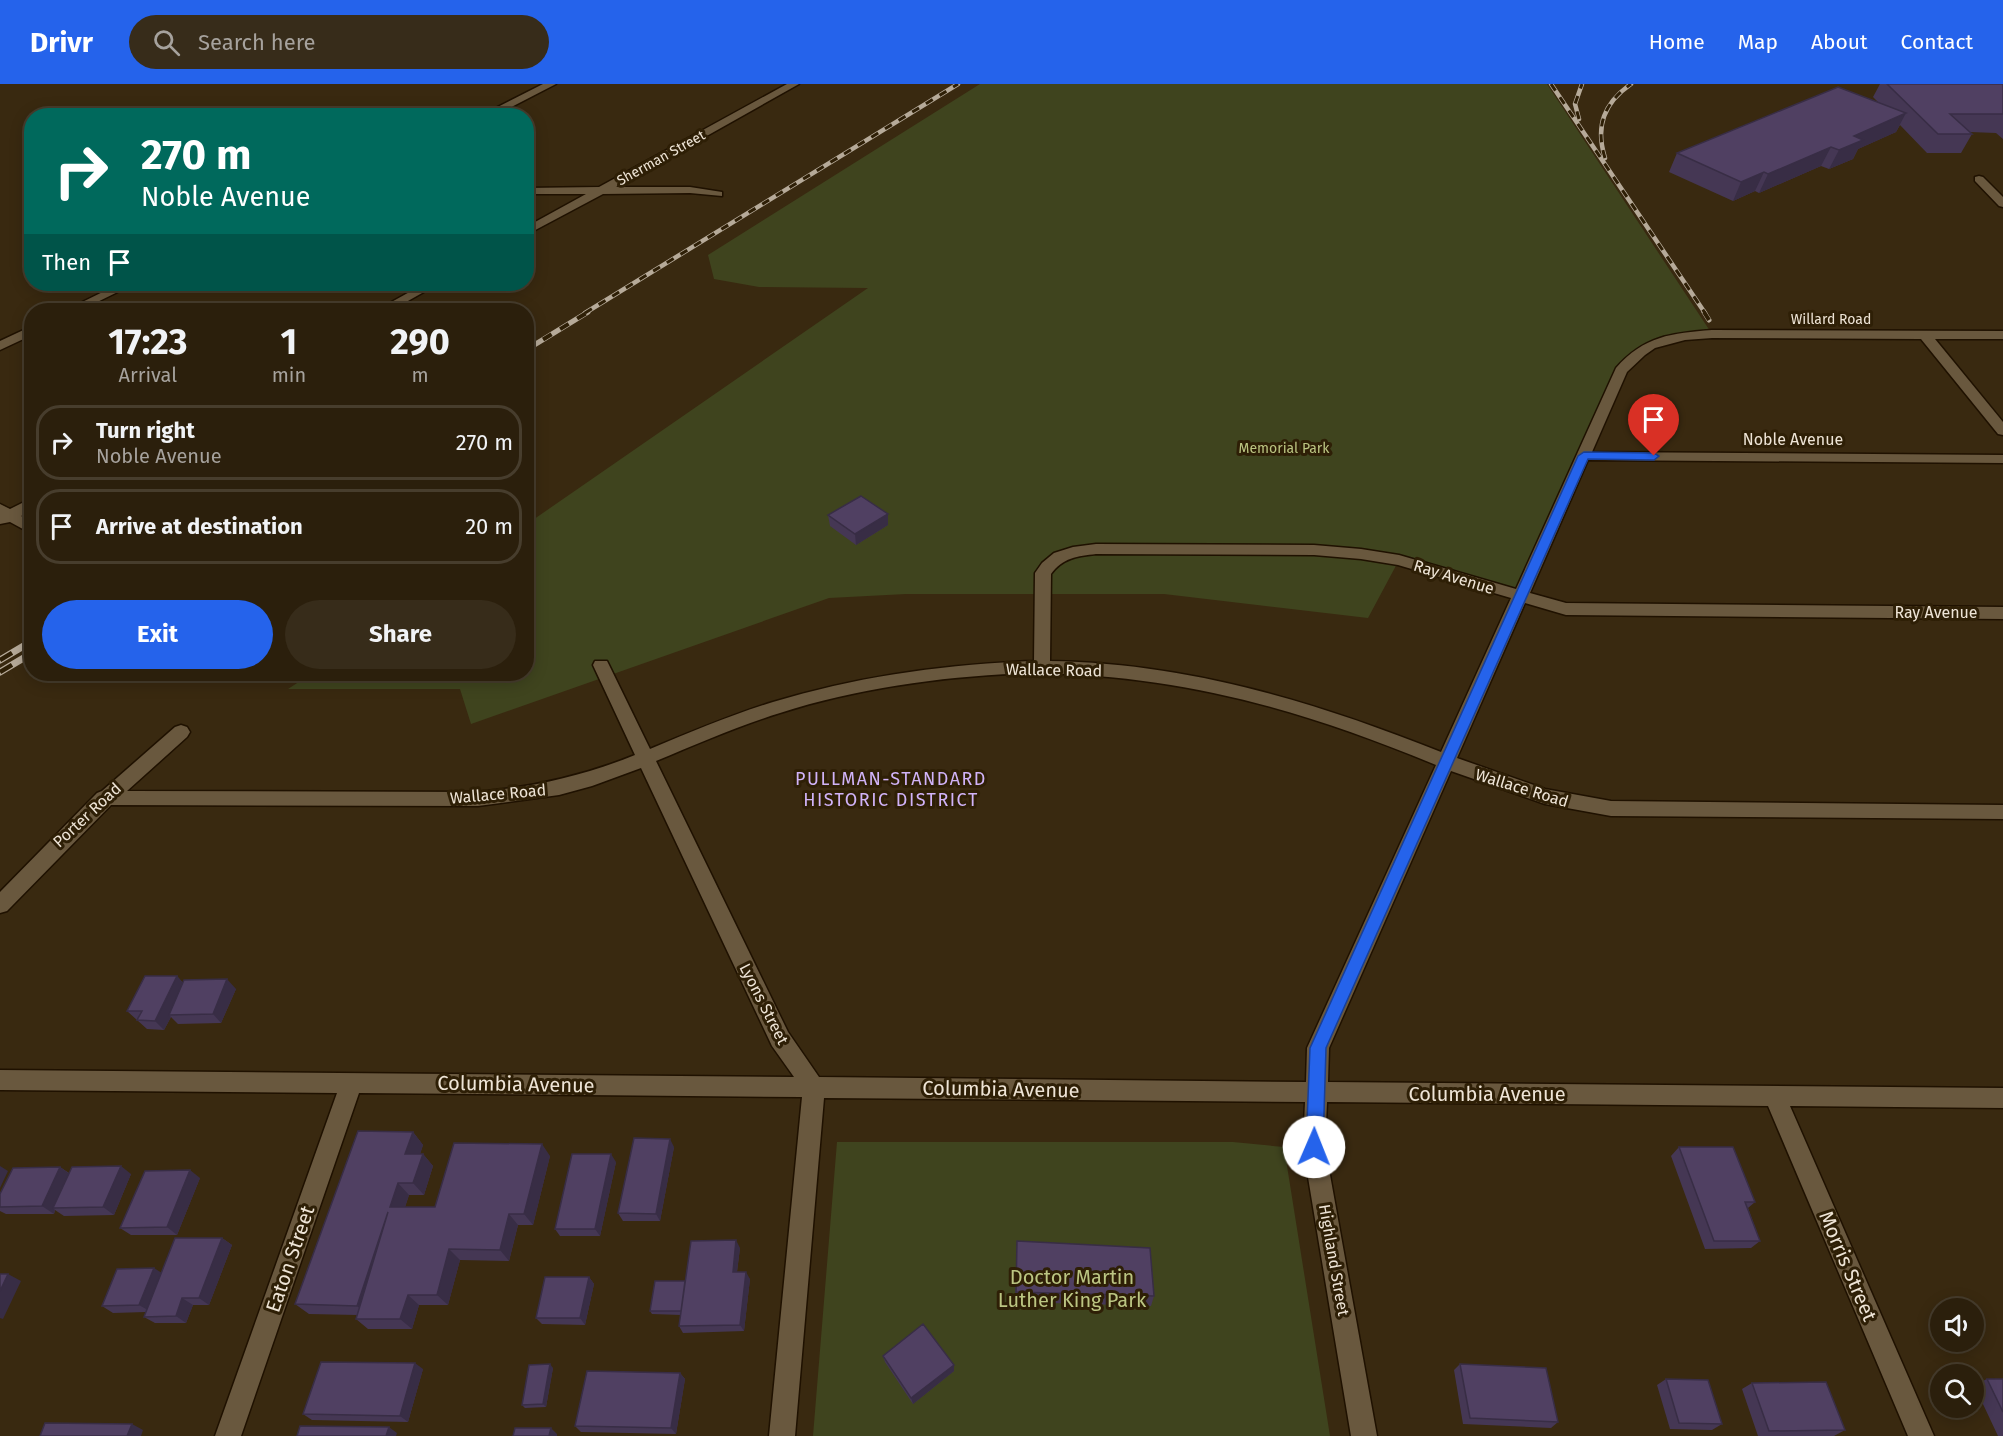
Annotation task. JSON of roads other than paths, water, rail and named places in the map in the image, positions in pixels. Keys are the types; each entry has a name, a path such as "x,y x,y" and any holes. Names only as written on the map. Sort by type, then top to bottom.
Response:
{"street":[{"path":"502,108 551,84"},
{"name":"Sherman Street","path":"534,227 795,84"},
{"path":"1979,179 2003,204"},
{"path":"534,191 690,190 718,194"},
{"path":"87,303 113,291"},
{"path":"396,303 419,291"},
{"path":"0,346 24,334"},
{"name":"Willard Road","path":"1660,341 1712,334 2003,334"},
{"path":"1925,335 2003,431"},
{"name":"Highland Street","path":"1364,1436 1314,1147 1318,1048 1621,371 1632,357 1644,348 1660,341"},
{"name":"Noble Avenue","path":"1584,456 2003,459"},
{"path":"3,515 24,506"},
{"path":"3,515 24,525"},
{"name":"Ray Avenue","path":"1042,668 1043,573 1048,564 1057,558 1081,550 1314,550 1361,554 1399,560 1566,609 2003,613"},
{"name":"Lyons Street","path":"601,665 780,1039 814,1088"},
{"name":"Wallace Road","path":"104,798 478,799 554,790 586,781 712,729 778,706 843,689 908,678 975,671 1042,668 1114,671 1180,678 1242,691 1305,708 1373,732 1498,783 1575,804 1613,808 2003,812"},
{"name":"Porter Road","path":"0,905 49,851 104,798 181,732"},
{"name":"Columbia Avenue","path":"0,1080 2003,1098"},
{"name":"Eaton Street","path":"228,1436 352,1082"},
{"path":"782,1436 814,1088"},
{"name":"Morris Street","path":"1775,1096 1921,1436"}],"railway":[{"path":"585,313 958,84"},
{"path":"1551,84 1705,313"},
{"path":"1579,119 1575,104 1582,84"},
{"path":"1605,158 1601,136 1604,116 1614,99 1631,84"},
{"path":"534,345 588,312"},
{"path":"1704,312 1709,320"},
{"path":"0,660 24,646"},
{"path":"0,672 24,658"}],"district":[{"name":"PULLMAN-STANDARD HISTORIC DISTRICT","path":"891,789"}],"park label":[{"name":"Memorial Park","path":"1284,448"},
{"name":"Doctor Martin Luther King Park","path":"1072,1288"}]}
